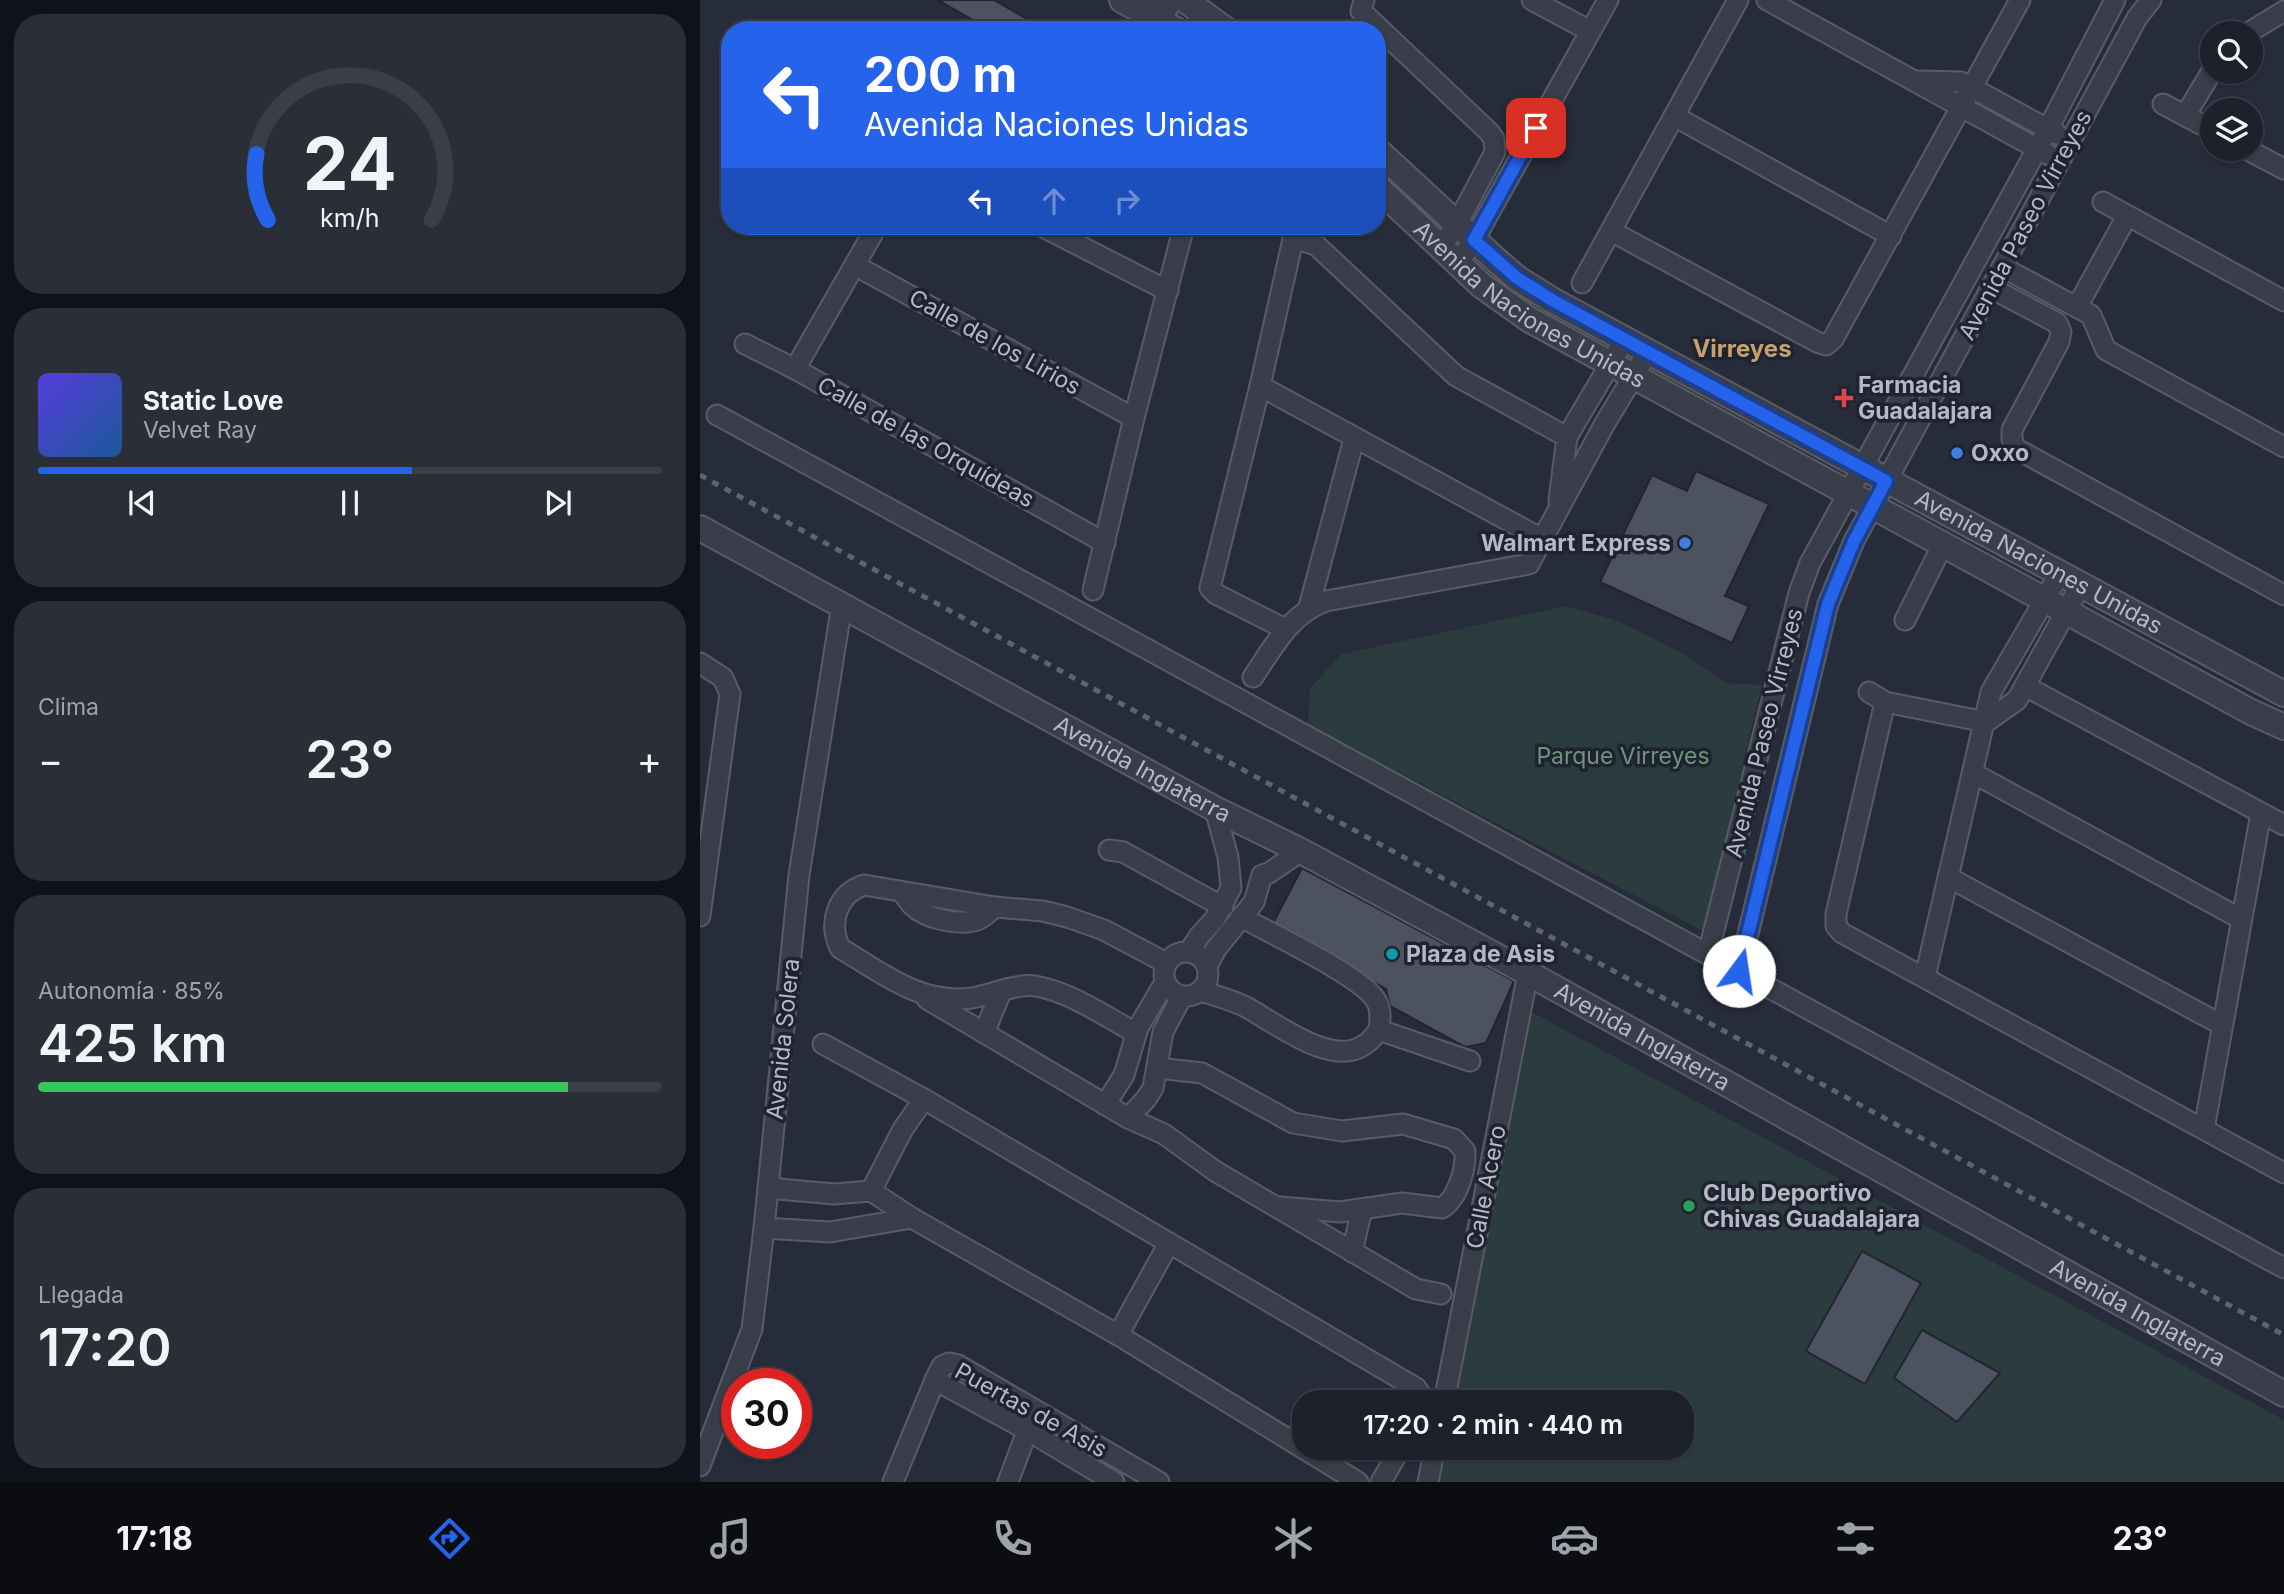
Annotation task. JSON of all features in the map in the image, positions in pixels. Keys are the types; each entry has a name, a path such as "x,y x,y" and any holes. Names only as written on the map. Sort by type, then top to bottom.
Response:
{"street":[{"path":"1122,0 1157,17"},
{"path":"1185,0 1214,21"},
{"path":"1364,0 1361,11 1372,21"},
{"path":"1532,0 1590,32"},
{"path":"1449,255 1608,0"},
{"path":"1582,284 1738,0"},
{"path":"1767,0 2060,161"},
{"path":"1611,231 1826,345 1833,339 1891,236 2020,0"},
{"name":"Avenida Paseo Virreyes","path":"1709,954 1799,593 1810,563 2038,149 2115,0"},
{"name":"Avenida Paseo Virreyes","path":"1739,971 1828,604 1854,541 2137,18 2151,0"},
{"path":"2263,24 2284,12"},
{"path":"1386,35 1494,139 1495,152 1465,232"},
{"path":"1918,81 1961,82 2071,141"},
{"path":"2185,116 2204,84"},
{"path":"2163,104 2200,124"},
{"path":"1674,116 1891,236"},
{"name":"Avenida Naciones Unidas","path":"1386,158 1517,278 1552,300 2284,694"},
{"path":"2263,158 2284,169"},
{"name":"Avenida Naciones Unidas","path":"1386,196 1481,285 1530,320 2284,727"},
{"path":"2103,202 2284,301"},
{"path":"2077,307 2127,216"},
{"path":"795,369 872,235"},
{"path":"1059,235 1168,291"},
{"path":"1093,590 1134,418 1183,235"},
{"path":"1286,629 1216,594 1210,588 1294,235"},
{"path":"1300,235 1316,245 1456,376 1567,437"},
{"name":"Calle de los Lirios","path":"856,266 1134,418"},
{"path":"1996,278 2077,307 2091,315 2106,350 2284,447"},
{"path":"1996,278 2027,298 2036,312 2057,323 2061,332 2059,342 2012,430 2015,448 2284,595"},
{"path":"1558,511 1567,437 1625,339"},
{"name":"Calle de las Orquídeas","path":"745,344 795,369 1105,543"},
{"path":"1253,677 1286,629 1309,607 1326,601 1529,564 1648,352"},
{"path":"1260,386 1542,539"},
{"path":"718,415 2284,1268"},
{"path":"1309,607 1354,439"},
{"name":"Avenida Inglaterra","path":"700,528 1215,809 1301,851 1528,972 2284,1394"},
{"path":"1905,620 1943,544"},
{"path":"2070,580 2056,606 2017,700 1986,722 1877,697 1836,914 1836,926 1842,933 2284,1173"},
{"name":"Avenida Solera","path":"700,1466 752,1329 799,875 842,604"},
{"path":"1925,976 1991,692 2056,606"},
{"path":"700,663 723,678 730,694 703,866 700,916"},
{"path":"2025,685 2284,825"},
{"path":"1764,735 1794,742"},
{"path":"1973,773 2241,919"},
{"path":"1189,952 1223,907 1231,888 1228,861 1215,809"},
{"path":"2204,1129 2261,813"},
{"path":"1109,850 1123,852 1223,907"},
{"path":"1228,861 1262,875 1301,851"},
{"path":"1128,1118 1151,1092 1158,1068 1163,1032 1191,993 1208,975 1207,966 1216,949 1254,902 1262,875"},
{"path":"1948,877 2222,1025"},
{"path":"1241,917 1353,979 1375,998 1380,1012 1379,1030 1363,1047 1347,1050 1321,1048 1292,1036 1244,1006 1172,991 1166,973 1104,930 1068,916 1043,911 995,907 978,920 949,920 913,907 903,893 864,885 854,889 841,900 836,913 834,935 840,948 1105,1105 1164,1135 1215,1171 1416,1289 1441,1294"},
{"path":"1105,1105 1124,1075 1136,1033 1166,973 1180,953 1189,952 1196,955 1207,966"},
{"name":"Calle Acero","path":"1446,1390 1528,972"},
{"path":"917,993 947,998 970,998 1031,985 1061,992 1136,1033"},
{"path":"984,1033 1001,992"},
{"path":"1379,1030 1471,1061"},
{"path":"823,1044 924,1099 1417,1390"},
{"path":"1158,1068 1202,1073 1293,1123 1342,1131 1403,1124 1454,1139 1465,1151 1466,1159 1454,1199 1442,1208 1402,1203 1340,1212 1276,1206"},
{"path":"871,1191 903,1129 924,1099"},
{"path":"768,1188 834,1194 871,1191 912,1218 1118,1335 1358,1482"},
{"path":"1353,1252 1362,1209"},
{"path":"764,1228 831,1232 912,1218"},
{"path":"1118,1335 1169,1243"},
{"name":"Puertas de Asis","path":"892,1482 942,1366 949,1363 958,1365 1036,1410 1129,1474 1159,1482"},
{"name":"Puertas de Asis","path":"936,1380 1114,1482"},
{"path":"1008,1482 1036,1410"},
{"path":"1381,1482 1394,1460"},
{"path":"1429,1482 1433,1460"}],"green space":[{"name":"Parque Virreyes","path":"1566,606 1615,620 1687,656 1726,683 1762,685 1703,931 1308,725 1310,688 1342,654"},
{"name":"Club Deportivo Chivas Guadalajara","path":"1528,1010 2284,1420 2284,1482 1433,1482 1437,1460 1694,1460 1694,1390 1451,1390"}],"building":[{"path":"938,0 994,0 1030,21 974,21"},
{"name":"Walmart Express","path":"1696,471 1769,504 1725,596 1749,606 1732,643 1600,582 1652,475 1687,491"},
{"name":"Plaza de Asis","path":"1302,868 1514,981 1486,1043 1465,1047 1390,1006 1386,989 1271,927"},
{"path":"1862,1251 1921,1283 1865,1384 1806,1351"},
{"path":"1922,1330 2000,1373 1957,1422 1894,1378"}],"railway":[{"path":"700,475 2284,1335"}],"place":[{"name":"Farmacia Guadalajara","path":"1844,398"},
{"name":"Oxxo","path":"1957,453"},
{"name":"Walmart Express","path":"1685,543"},
{"name":"Plaza de Asis","path":"1392,954"},
{"name":"Club Deportivo Chivas Guadalajara","path":"1689,1206"}],"district":[{"name":"Virreyes","path":"1742,348"}],"route":[{"path":"1536,128 1474,240 1517,278 1552,300 1886,481 1837,577 1828,604 1739,971"}]}
